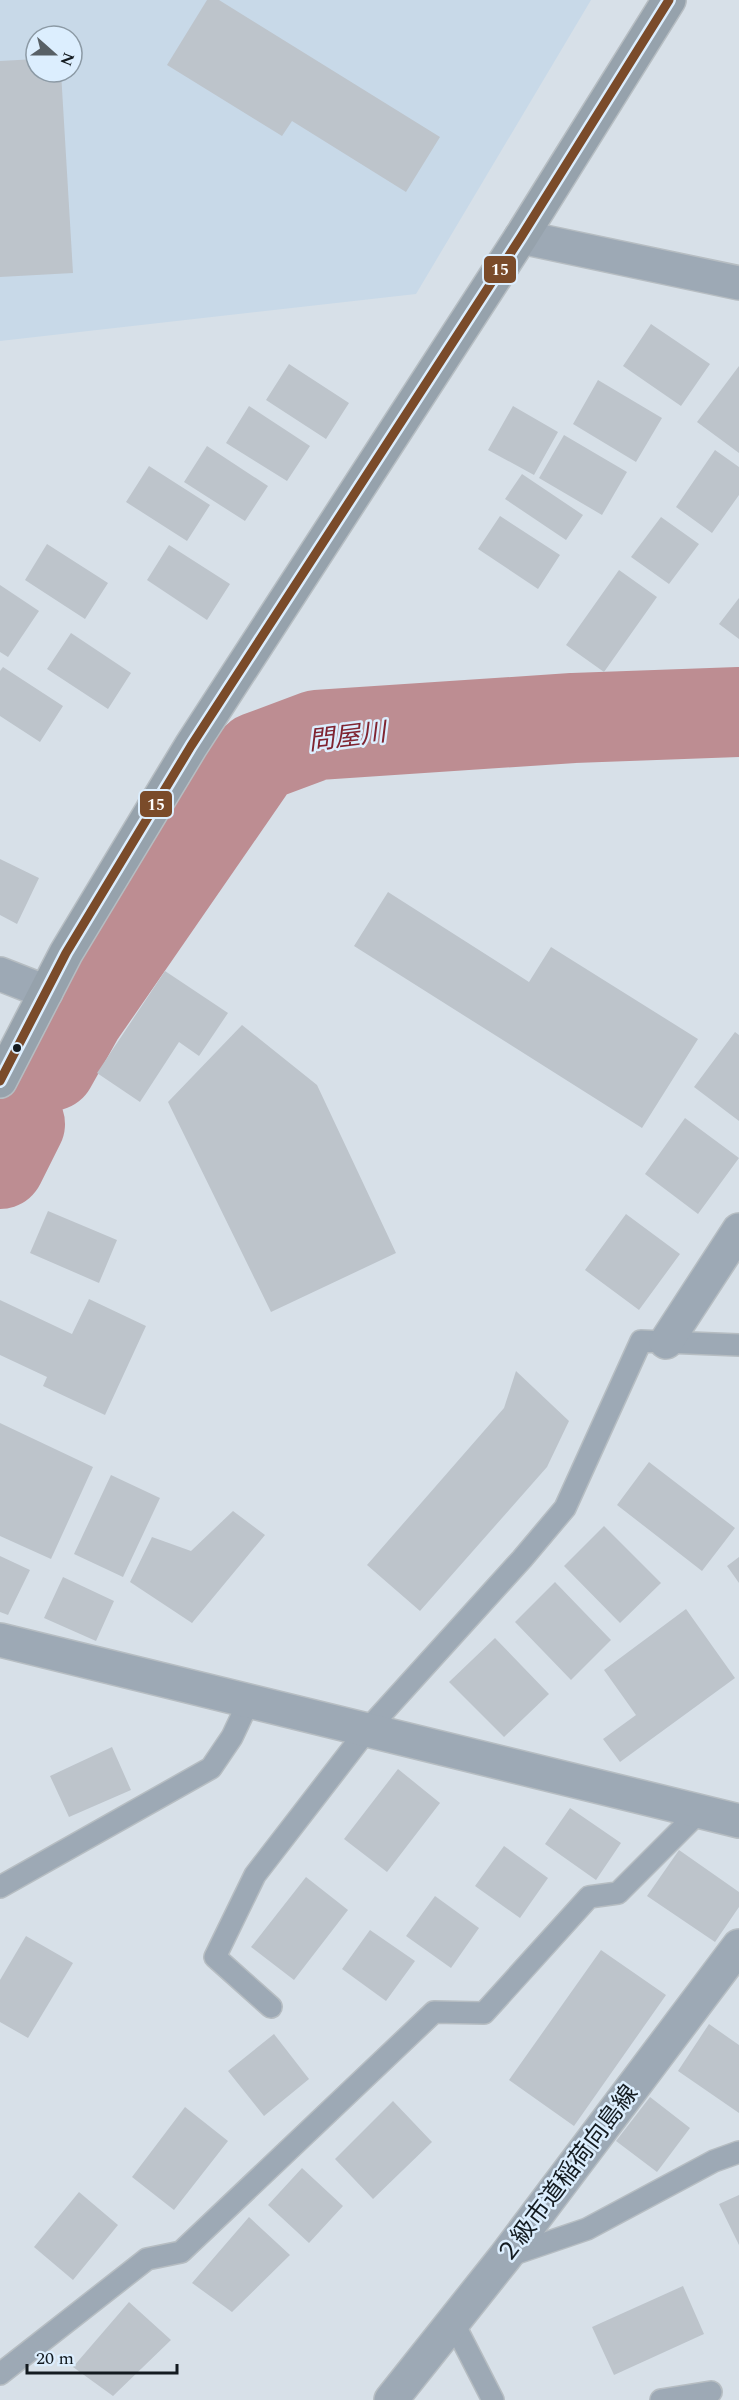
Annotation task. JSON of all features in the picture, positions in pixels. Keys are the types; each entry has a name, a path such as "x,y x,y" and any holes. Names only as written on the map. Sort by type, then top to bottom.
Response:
{"main road":[{"path":"0,1081 66,953 191,746 521,237 669,0"}],"street":[{"path":"521,237 739,283"},
{"path":"0,974 46,992"},
{"path":"666,1342 739,1230"},
{"path":"0,1640 739,1821"},
{"name":"２級市道稲荷向島線","path":"391,2400 505,2257 739,1946"}],"lane":[{"path":"271,2007 215,1957 255,1875 367,1730 522,1559 565,1508 641,1341 739,1345"},
{"path":"0,1887 211,1768 232,1737 249,1701"},
{"path":"0,2374 147,2259 181,2252 434,2012 484,2013 589,1897 618,1893 700,1811"},
{"path":"505,2257 587,2229 714,2161 739,2152"},
{"path":"453,2322 494,2400"},
{"path":"661,2400 711,2392"}],"shaded area":[{"path":"0,0 591,0 416,294 0,341"}],"building":[{"path":"207,0 219,0 440,137 406,192 292,121 282,136 167,65"},
{"path":"24,60 24,84 62,84 73,273 0,277 0,61"},
{"path":"651,324 710,364 681,406 623,366"},
{"path":"289,364 349,403 326,439 266,400"},
{"path":"739,366 739,453 697,422"},
{"path":"598,380 662,418 636,462 573,424"},
{"path":"249,406 310,446 287,481 226,443"},
{"path":"513,406 558,432 534,475 488,450"},
{"path":"564,435 627,472 602,515 539,478"},
{"path":"207,446 268,486 245,521 184,482"},
{"path":"715,450 739,467 739,495 712,533 676,507"},
{"path":"149,466 210,505 187,541 126,502"},
{"path":"522,474 583,515 566,540 505,499"},
{"path":"500,516 560,555 538,589 478,549"},
{"path":"661,517 699,544 669,584 631,557"},
{"path":"47,544 108,583 85,619 25,580"},
{"path":"169,545 230,584 207,620 147,580"},
{"path":"619,570 657,597 604,672 566,645"},
{"path":"0,585 39,611 8,657 0,652"},
{"path":"739,598 739,639 719,624"},
{"path":"71,633 131,673 108,709 47,669"},
{"path":"3,667 63,706 40,742 0,716 0,671"},
{"path":"0,859 39,878 17,924 0,915"},
{"path":"388,892 529,982 551,947 698,1039 642,1128 354,946"},
{"path":"165,971 228,1013 199,1056 179,1042 140,1102 97,1073"},
{"path":"242,1025 317,1085 396,1253 271,1312 168,1102"},
{"path":"735,1032 739,1035 739,1121 694,1087"},
{"path":"685,1118 739,1158 698,1214 645,1174"},
{"path":"48,1211 117,1240 99,1283 30,1253"},
{"path":"626,1214 680,1254 639,1310 585,1270"},
{"path":"89,1299 146,1326 105,1415 43,1386 47,1377 0,1355 0,1300 72,1334"},
{"path":"516,1371 569,1421 547,1467 420,1611 367,1565 504,1408"},
{"path":"0,1423 93,1467 51,1559 0,1536"},
{"path":"649,1462 735,1528 702,1571 617,1505"},
{"path":"111,1475 160,1498 123,1577 74,1554"},
{"path":"233,1511 265,1535 192,1623 130,1582 152,1537 191,1551"},
{"path":"604,1526 661,1583 620,1623 564,1566"},
{"path":"0,1556 30,1570 8,1615 0,1612"},
{"path":"739,1557 739,1583 727,1566"},
{"path":"63,1577 114,1601 96,1641 44,1618"},
{"path":"555,1582 611,1640 571,1680 515,1622"},
{"path":"686,1609 735,1678 620,1762 603,1739 636,1715 604,1670"},
{"path":"495,1638 549,1694 504,1737 449,1682"},
{"path":"112,1747 131,1790 69,1817 50,1776"},
{"path":"398,1769 440,1803 387,1872 344,1839"},
{"path":"570,1808 621,1843 596,1880 545,1844"},
{"path":"504,1846 548,1878 520,1918 475,1886"},
{"path":"679,1850 739,1892 739,1907 715,1942 647,1896"},
{"path":"306,1877 348,1910 294,1980 251,1947"},
{"path":"435,1896 479,1928 451,1968 406,1936"},
{"path":"370,1930 415,1961 386,2001 342,1969"},
{"path":"26,1936 73,1963 28,2038 0,2022 0,1980"},
{"path":"601,1950 666,1995 574,2126 509,2080"},
{"path":"709,2024 739,2045 739,2113 678,2071"},
{"path":"274,2034 309,2079 264,2116 228,2071"},
{"path":"650,2097 690,2128 657,2172 616,2141"},
{"path":"393,2101 432,2142 373,2199 335,2159"},
{"path":"185,2107 228,2141 174,2210 132,2177"},
{"path":"302,2168 343,2206 309,2243 268,2205"},
{"path":"79,2192 118,2225 73,2280 34,2247"},
{"path":"739,2195 739,2245 719,2204"},
{"path":"249,2217 290,2255 232,2312 192,2283"},
{"path":"683,2286 704,2334 614,2375 592,2327"},
{"path":"129,2302 171,2340 113,2396 73,2367"}],"waterway":[{"name":"問屋川","path":"51,1066 79,1016 258,757 317,735 573,718 739,712"},
{"name":"問屋川","path":"0,1164 20,1124"}],"transit line":[{"name":"15","path":"0,1081 66,953 191,746 521,237 669,0"}]}
